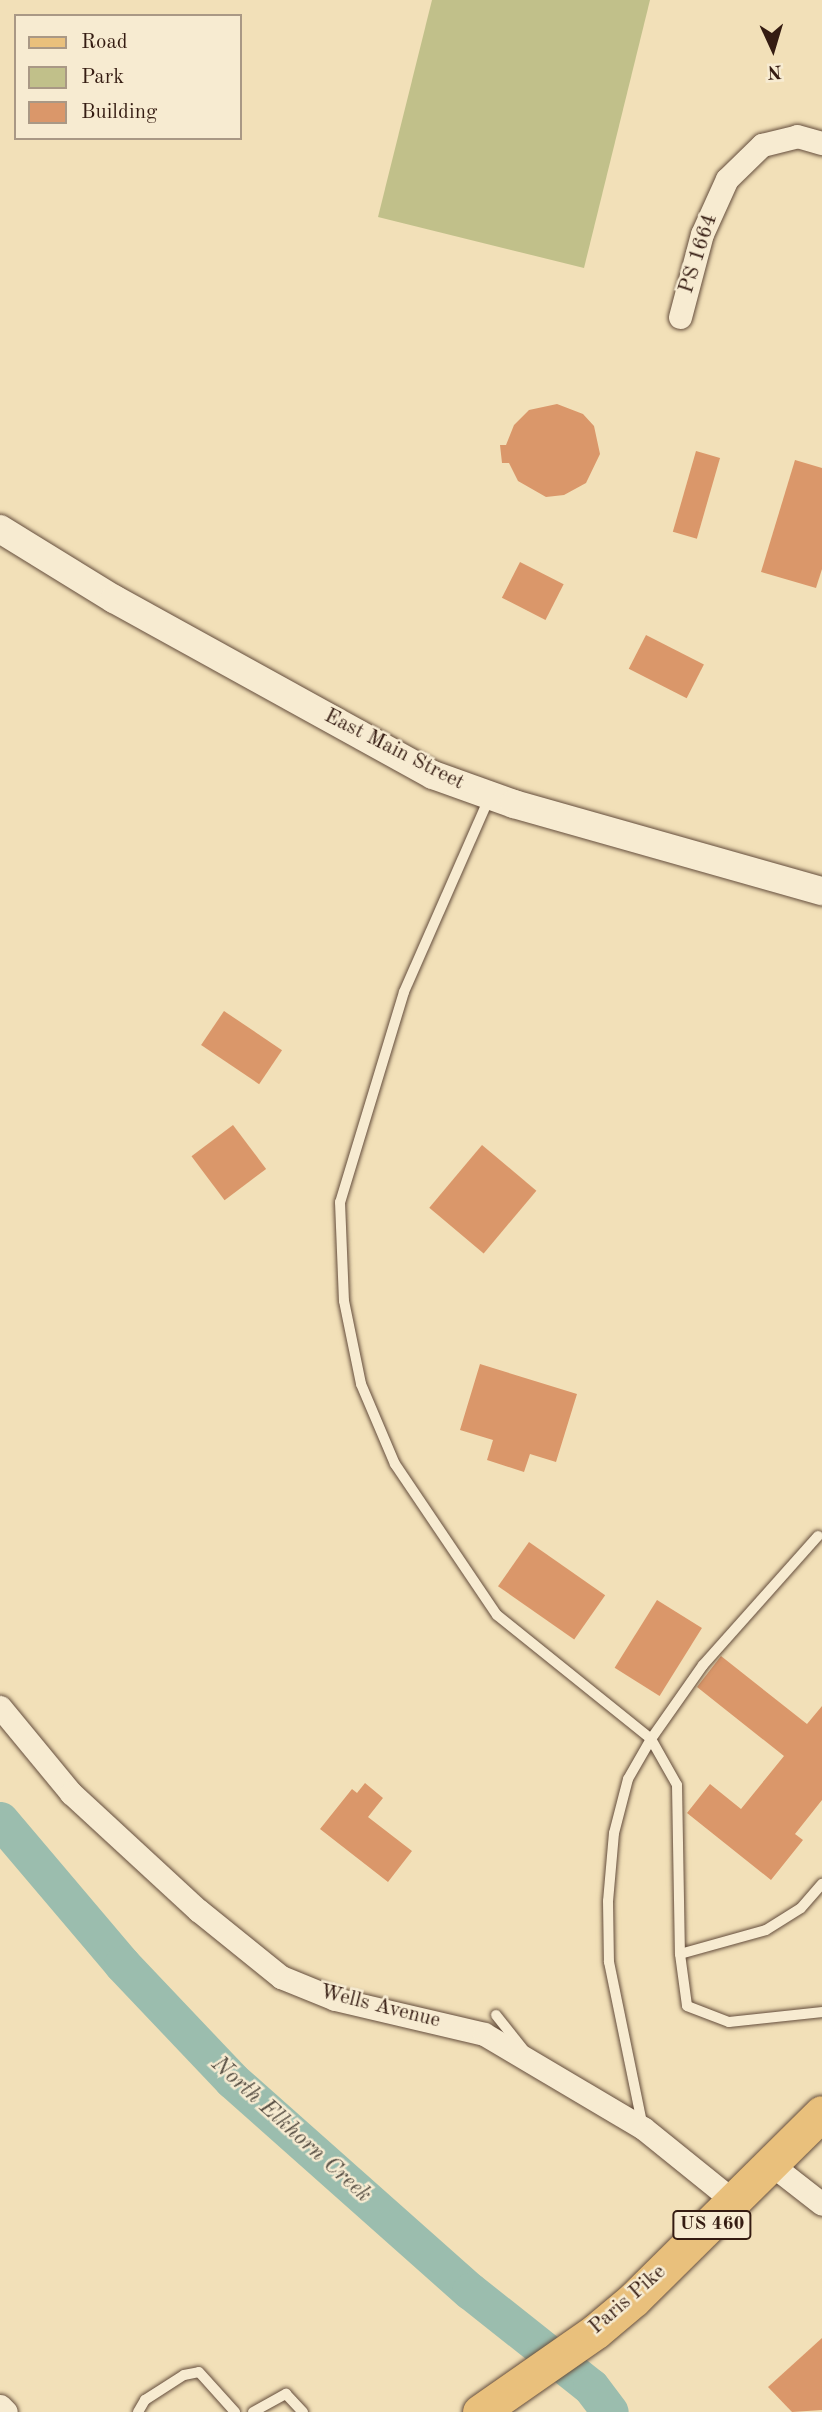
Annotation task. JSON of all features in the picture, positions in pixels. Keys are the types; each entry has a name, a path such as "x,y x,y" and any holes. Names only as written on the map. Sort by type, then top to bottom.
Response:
{"main road":[{"name":"Paris Pike","path":"491,2405 596,2332 736,2203 822,2113"}],"street":[{"name":"PS 1664","path":"680,317 702,234 727,179 762,145 797,136 822,143"},
{"name":"East Main Street","path":"0,529 114,599 433,775 490,796 822,891"},
{"name":"Wells Avenue","path":"0,1707 71,1793 198,1910 281,1977 335,1999 484,2035 643,2127 736,2203"},
{"path":"772,2165 822,2204"},
{"path":"0,2406 6,2412"}],"lane":[{"path":"490,796 404,992 340,1202 344,1301 361,1384 395,1464 497,1615 651,1739 677,1785 680,1954 687,2006 729,2022 822,2012"},
{"path":"643,2127 609,1962 608,1901 614,1833 628,1779 651,1739 703,1665 818,1536"},
{"path":"680,1954 765,1930 802,1908 822,1884"},
{"path":"496,2015 536,2065"},
{"path":"138,2412 145,2400 184,2375 200,2372 235,2412"},
{"path":"253,2412 286,2393 303,2412"}],"green space":[{"path":"432,0 650,0 584,268 378,217"}],"building":[{"path":"557,404 583,414 594,426 600,454 586,483 564,495 546,497 518,481 509,463 502,463 500,445 506,445 514,425 529,410"},
{"path":"696,451 720,458 697,539 673,532"},
{"path":"795,460 822,468 822,569 816,588 761,572"},
{"path":"520,562 564,584 545,620 502,598"},
{"path":"646,635 704,665 687,698 629,669"},
{"path":"224,1011 282,1050 259,1084 201,1045"},
{"path":"233,1125 266,1169 225,1200 191,1156"},
{"path":"482,1145 536,1191 484,1253 429,1208"},
{"path":"480,1364 577,1394 556,1462 530,1454 524,1472 487,1460 493,1440 460,1430"},
{"path":"529,1542 605,1595 574,1640 498,1586"},
{"path":"657,1600 702,1628 660,1696 615,1668"},
{"path":"721,1656 807,1724 822,1706 822,1800 795,1834 803,1840 771,1880 687,1813 710,1784 741,1809 784,1756 697,1687"},
{"path":"365,1783 383,1798 368,1817 412,1851 388,1882 320,1829 352,1789 357,1793"},
{"path":"822,2338 822,2410 792,2412 768,2387"}],"waterway":[{"name":"North Elkhorn Creek","path":"0,1820 122,1964 232,2080 470,2291 591,2387 610,2412"}]}
